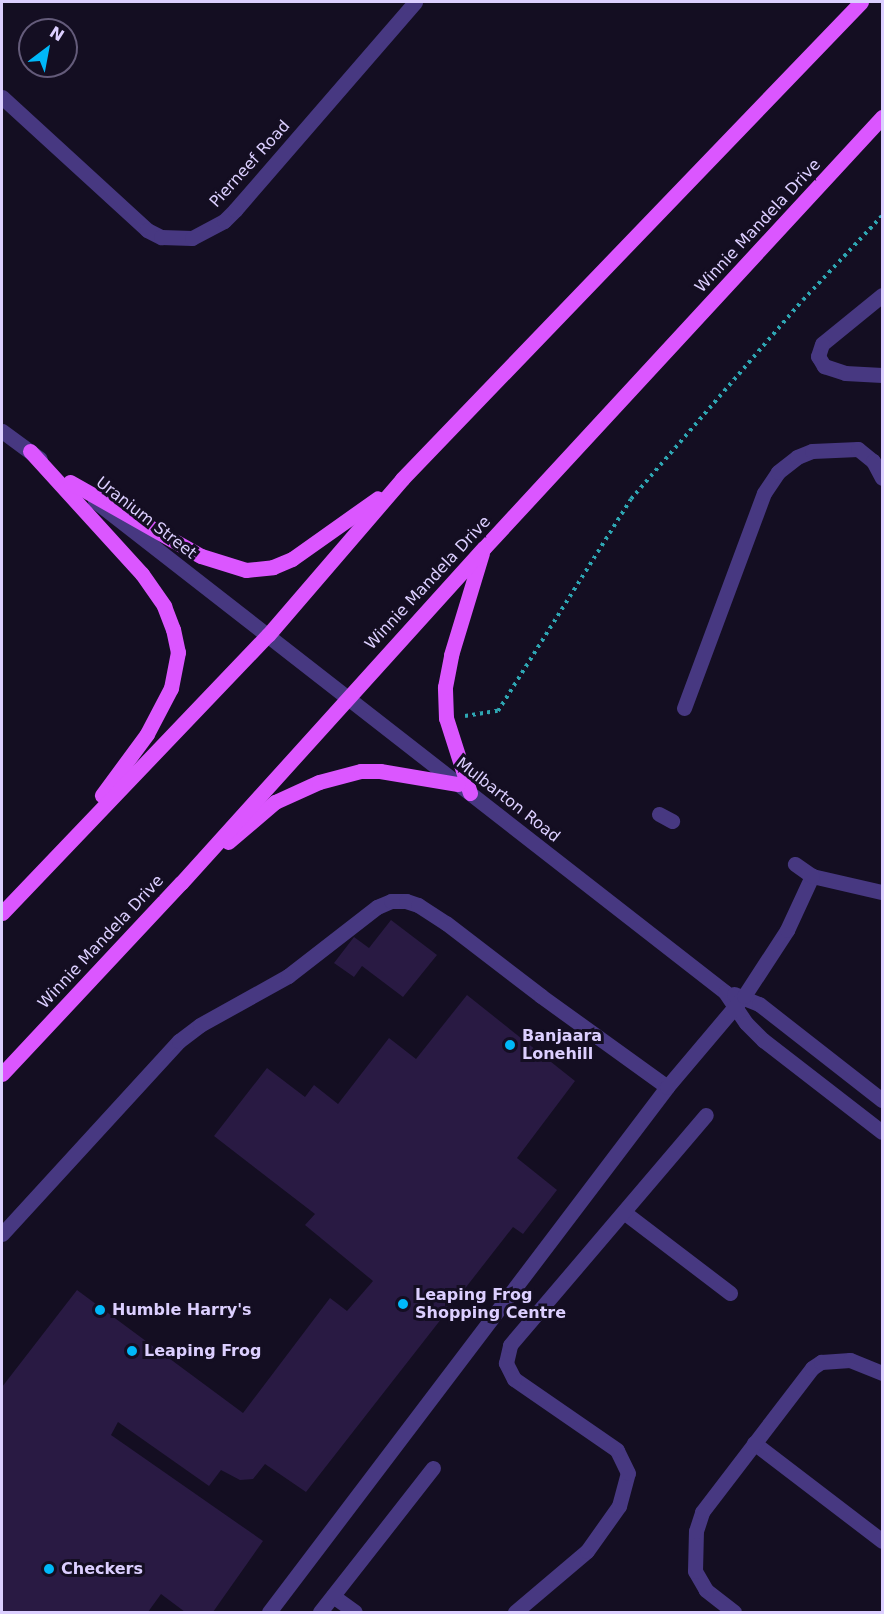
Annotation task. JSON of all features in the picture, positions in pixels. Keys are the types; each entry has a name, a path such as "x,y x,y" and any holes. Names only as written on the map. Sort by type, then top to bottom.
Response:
{"main road":[{"path":"2,913 70,839 268,635 402,479 861,2"},
{"name":"Winnie Mandela Drive","path":"2,1074 181,883 484,548 882,117"},
{"path":"30,452 142,574 164,606 173,629 178,652 171,688 147,734 70,839"},
{"path":"70,482 201,556 246,570 273,567 292,559 402,479"},
{"path":"181,883 275,802 319,782 361,771 380,771 464,789 446,718 445,687 451,655 484,548"}],"street":[{"name":"Pierneef Road","path":"2,97 147,230 161,237 192,238 224,221 235,210 415,2"},
{"path":"882,296 822,344 818,356 824,366 845,373 882,375"},
{"name":"Uranium Street","path":"2,431 268,635"},
{"path":"684,708 764,493 778,472 797,457 812,451 858,449 873,461 882,478"},
{"name":"Mulbarton Road","path":"268,635 725,992 739,1002 787,1024 882,1100"},
{"path":"795,864 812,876 882,892"},
{"path":"269,1612 667,1087 739,1002 787,930 812,876"},
{"path":"2,1234 179,1041 200,1025 288,976 377,907 392,901 406,901 418,905 446,923 541,996 667,1087"},
{"path":"739,1002 764,1040 882,1132"},
{"path":"515,1612 587,1551 619,1506 628,1473 617,1450 514,1378 506,1363 510,1345 625,1213 706,1115"},
{"path":"625,1213 730,1293"},
{"path":"734,1612 706,1590 695,1571 696,1531 702,1512 805,1375 821,1362 850,1360 882,1373"},
{"path":"754,1443 882,1541"},
{"path":"320,1612 434,1468"},
{"path":"333,1596 355,1612"}],"path":[{"path":"446,718 498,711 631,499 802,300 882,216"}],"building":[{"path":"391,920 437,955 403,997 362,966 354,977 334,963 354,937 369,948"},
{"name":"Leaping Frog Shopping Centre","path":"467,995 575,1081 517,1158 557,1190 523,1234 513,1227 306,1492 265,1464 253,1479 240,1480 221,1470 209,1486 118,1422 111,1435 263,1541 213,1612 185,1612 161,1594 148,1612 2,1612 2,1387 77,1290 243,1413 330,1298 347,1311 373,1281 305,1225 315,1214 214,1136 267,1068 305,1097 314,1085 338,1104 389,1038 416,1059"}],"place":[{"name":"Banjaara Lonehill","path":"510,1045"},
{"name":"Leaping Frog Shopping Centre","path":"403,1304"},
{"name":"Humble Harry's","path":"100,1310"},
{"name":"Leaping Frog","path":"132,1351"},
{"name":"Checkers","path":"49,1569"}]}
